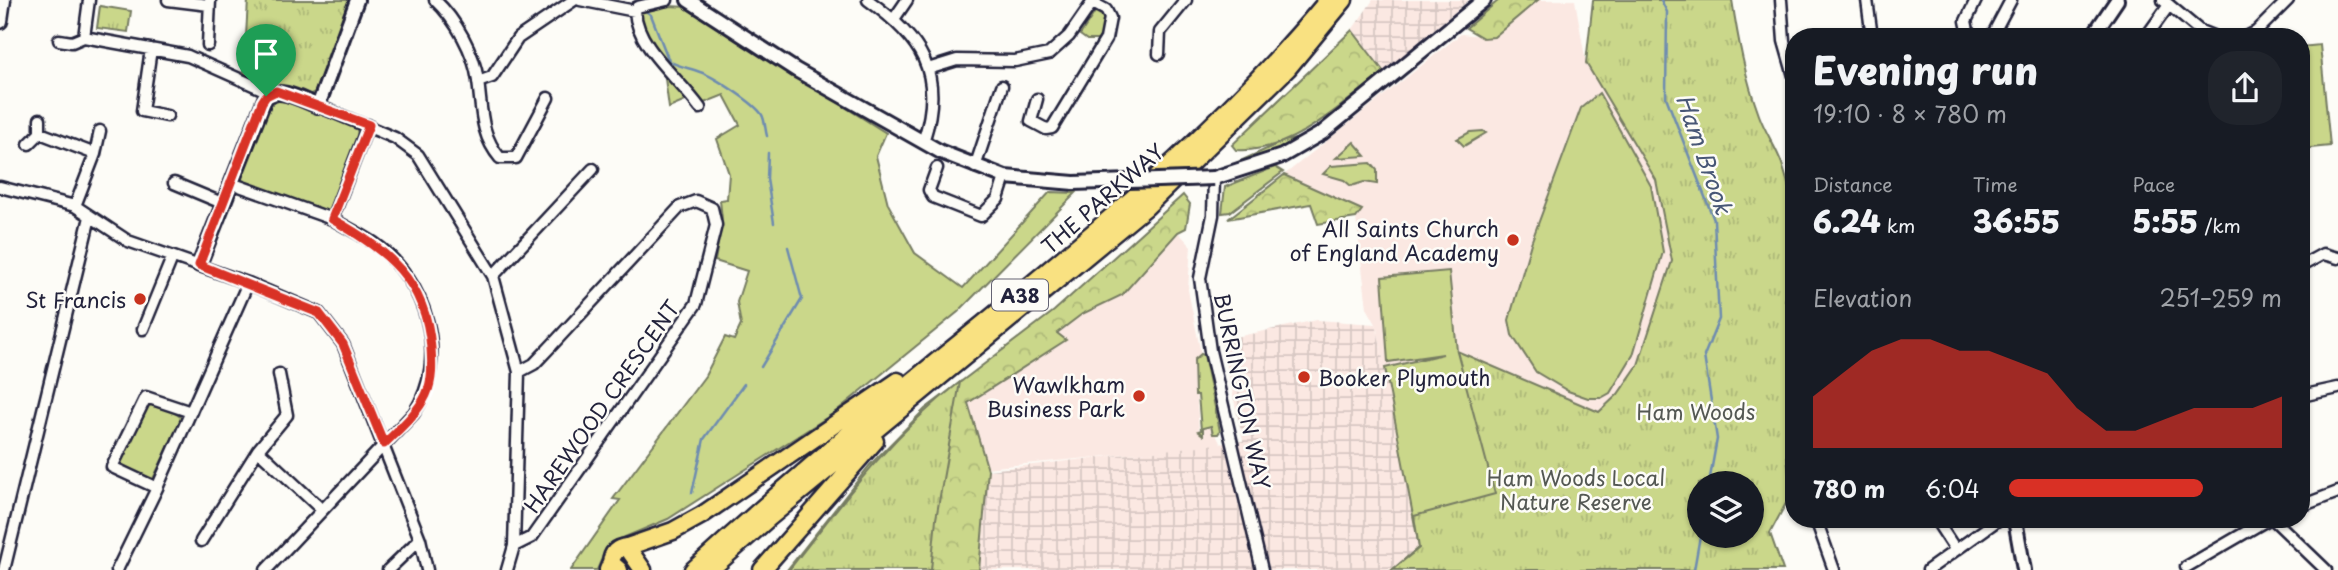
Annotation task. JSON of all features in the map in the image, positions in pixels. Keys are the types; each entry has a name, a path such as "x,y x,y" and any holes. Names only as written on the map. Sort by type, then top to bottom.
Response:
{"main road":[{"path":"0,21 3,0"},
{"name":"THE PARKWAY","path":"693,570 804,472 1059,263 1195,144 1278,60 1328,0"},
{"name":"THE PARKWAY","path":"710,570 924,388 1146,207 1288,68 1343,0"},
{"name":"A38","path":"626,547 673,531 702,515 972,332"},
{"name":"A38","path":"762,570 847,469 924,388"},
{"path":"613,568 616,550 626,547 643,570"}],"street":[{"path":"84,37 89,0"},
{"path":"168,0 210,3 208,45"},
{"path":"318,106 357,0"},
{"path":"435,0 444,8 473,59 478,82 480,115 488,142 499,158 516,158 548,98"},
{"path":"478,82 492,77 518,38 574,0"},
{"path":"580,0 636,9 667,0"},
{"path":"688,0 840,96 895,128 924,139 934,148 1005,177 1074,183 1214,178 1283,156 1322,133 1484,0"},
{"path":"868,0 894,19 919,47 928,69 933,101 924,139"},
{"path":"894,19 907,0"},
{"path":"1147,44 1159,49 1160,32 1186,0"},
{"path":"1781,0 1785,44"},
{"path":"1867,0 1871,28"},
{"path":"1968,28 1966,21 1976,0"},
{"path":"1996,28 2011,0"},
{"path":"2098,28 2117,0"},
{"path":"2260,28 2287,0"},
{"path":"928,69 957,60 1015,61 1049,54 1069,36 1093,1 1106,10 1110,18 1106,40 1052,128 1031,121 1037,99"},
{"path":"2151,28 2166,2 2196,28"},
{"path":"636,9 636,25 655,56 683,84 700,108"},
{"path":"59,40 72,42 84,37 188,56 271,93 282,92 369,125 395,138 418,155 493,276 519,372 514,545 507,570"},
{"path":"151,49 142,111 167,116"},
{"path":"1097,55 1108,62"},
{"path":"975,167 1002,86"},
{"path":"199,265 262,102 271,93"},
{"path":"29,144 40,132 40,119"},
{"path":"332,219 369,125"},
{"path":"75,206 95,154 100,131"},
{"path":"40,132 95,154"},
{"path":"937,168 929,190 933,197 981,216 998,199 1005,177"},
{"path":"493,276 593,169"},
{"name":"BURRINGTON WAY","path":"1214,178 1213,215 1200,278 1210,351 1262,570"},
{"path":"174,183 222,203"},
{"path":"231,183 332,219 376,244 400,268 417,291 429,326 433,371 426,395 414,413 266,570"},
{"path":"0,187 75,206 128,241 305,305 328,322 343,344 384,444 420,539 427,570"},
{"name":"HAREWOOD CRESCENT","path":"514,545 524,544 532,537 696,304 716,225 712,208 696,201 680,207 552,345 534,363 519,372"},
{"path":"4,570 90,217"},
{"path":"2310,261 2323,254 2338,258"},
{"path":"143,329 172,258"},
{"path":"117,570 157,488 248,283"},
{"path":"201,541 258,450 287,415 279,374"},
{"path":"2310,394 2338,388"},
{"path":"157,488 112,467 146,397 191,412"},
{"path":"258,450 322,510"},
{"path":"2310,503 2338,492"},
{"path":"1819,528 1834,570"},
{"path":"1941,528 1955,549"},
{"path":"1928,570 1986,528"},
{"path":"2016,528 2024,570"},
{"path":"2186,567 2253,528"},
{"path":"2282,528 2326,570"},
{"path":"388,570 420,539"}],"shaded area":[{"path":"1373,0 1469,0 1384,72 1352,30"},
{"name":"All Saints Church of England Academy","path":"1538,0 1575,0 1586,63 1656,180 1672,261 1638,365 1618,394 1600,412 1458,351 1414,516 1376,324 1367,308 1356,218 1362,210 1284,175 1461,34 1494,37"},
{"path":"1178,232 1191,246 1188,290 1201,354 1194,360 1199,431 1203,434 1203,428 1212,426 1221,445 975,469 968,403 1066,340 1056,333 1082,314 1122,295"},
{"path":"1317,320 1376,324 1422,552 1412,570 979,570 988,470 1243,441 1221,340"}],"green space":[{"path":"248,0 350,0 315,92 307,96 244,73"},
{"path":"1499,0 1538,0 1494,37 1483,38 1466,28"},
{"name":"Ham Woods Local Nature Reserve","path":"1593,0 1732,0 1739,44 1750,86 1761,121 1785,174 1785,505 1770,533 1783,570 1392,570 1419,548 1414,516 1495,494 1457,351 1599,412 1618,394 1638,365 1672,261 1656,180 1586,63"},
{"path":"100,6 131,11 128,32 97,28"},
{"path":"669,6 687,7 886,133 876,156 888,204 915,253 963,288 1050,192 1076,193 958,312 834,413 668,519 615,541 605,551 597,570 571,570 620,500 613,499 705,376 725,337 734,340 741,325 737,302 747,271 715,261 722,219 720,200 727,199 729,174 717,139 740,125 724,95 694,107 690,99 669,108 664,71 641,25 639,12"},
{"path":"1095,12 1104,17 1101,40 1087,40 1080,35"},
{"path":"1352,30 1384,72 1316,124 1296,135 1257,149 1236,150 1232,145"},
{"path":"2320,45 2330,146 2310,148 2310,46"},
{"path":"1599,93 1651,186 1663,252 1633,355 1610,393 1601,398 1588,398 1568,391 1536,372 1512,335 1509,320 1531,243 1581,108"},
{"path":"280,100 357,127 358,141 329,211 321,211 241,181 240,175 267,106"},
{"path":"1470,132 1486,133 1464,146 1457,139"},
{"path":"1301,138 1271,153 1236,163 1284,141"},
{"path":"1354,142 1366,156 1336,158"},
{"path":"1371,163 1377,170 1377,184 1364,182 1351,186 1344,180 1323,174 1331,166"},
{"path":"1275,167 1283,172 1230,212 1222,213 1225,187"},
{"path":"1284,175 1362,210 1356,218 1318,224 1311,204 1228,219"},
{"path":"1183,195 1190,204 1186,228 1178,232 1122,295 1082,314 1057,333 1066,340 968,403 988,470 979,570 787,570 870,465 925,409 1054,311"},
{"path":"1449,271 1457,351 1560,454 1392,570 1419,547 1385,368 1443,354 1388,362 1382,277"},
{"path":"1201,354 1204,355 1220,431 1218,434 1213,434 1211,426 1203,428 1203,435 1198,431 1201,430 1198,395 1195,395 1194,360"},
{"path":"960,382 936,519 931,570 789,570 890,447"},
{"path":"148,402 166,407 182,418 153,479 149,481 120,463"}],"waterway":[{"name":"Ham Brook","path":"1661,0 1667,12 1666,97 1714,220 1719,319 1704,356 1717,439 1711,471"},
{"path":"642,8 651,15 669,61 706,75 743,98 762,115 767,136"},
{"path":"768,153 767,179 774,223"},
{"path":"761,367 802,299 788,247"},
{"path":"692,493 704,439 744,384"},
{"name":"Ham Brook","path":"1694,570 1698,548"}],"place":[{"name":"All Saints Church of England Academy","path":"1513,240"},
{"name":"St Francis","path":"140,299"},
{"name":"Booker Plymouth","path":"1304,377"},
{"name":"Wawlkham Business Park","path":"1139,396"}],"route":[{"path":"276,91 282,92 369,125 332,219 376,244 400,268 417,291 429,326 433,371 426,395 414,413 384,444 343,344 319,313 305,305 199,265 266,96 276,91"}],"park label":[{"name":"Ham Woods","path":"1696,411"}]}
